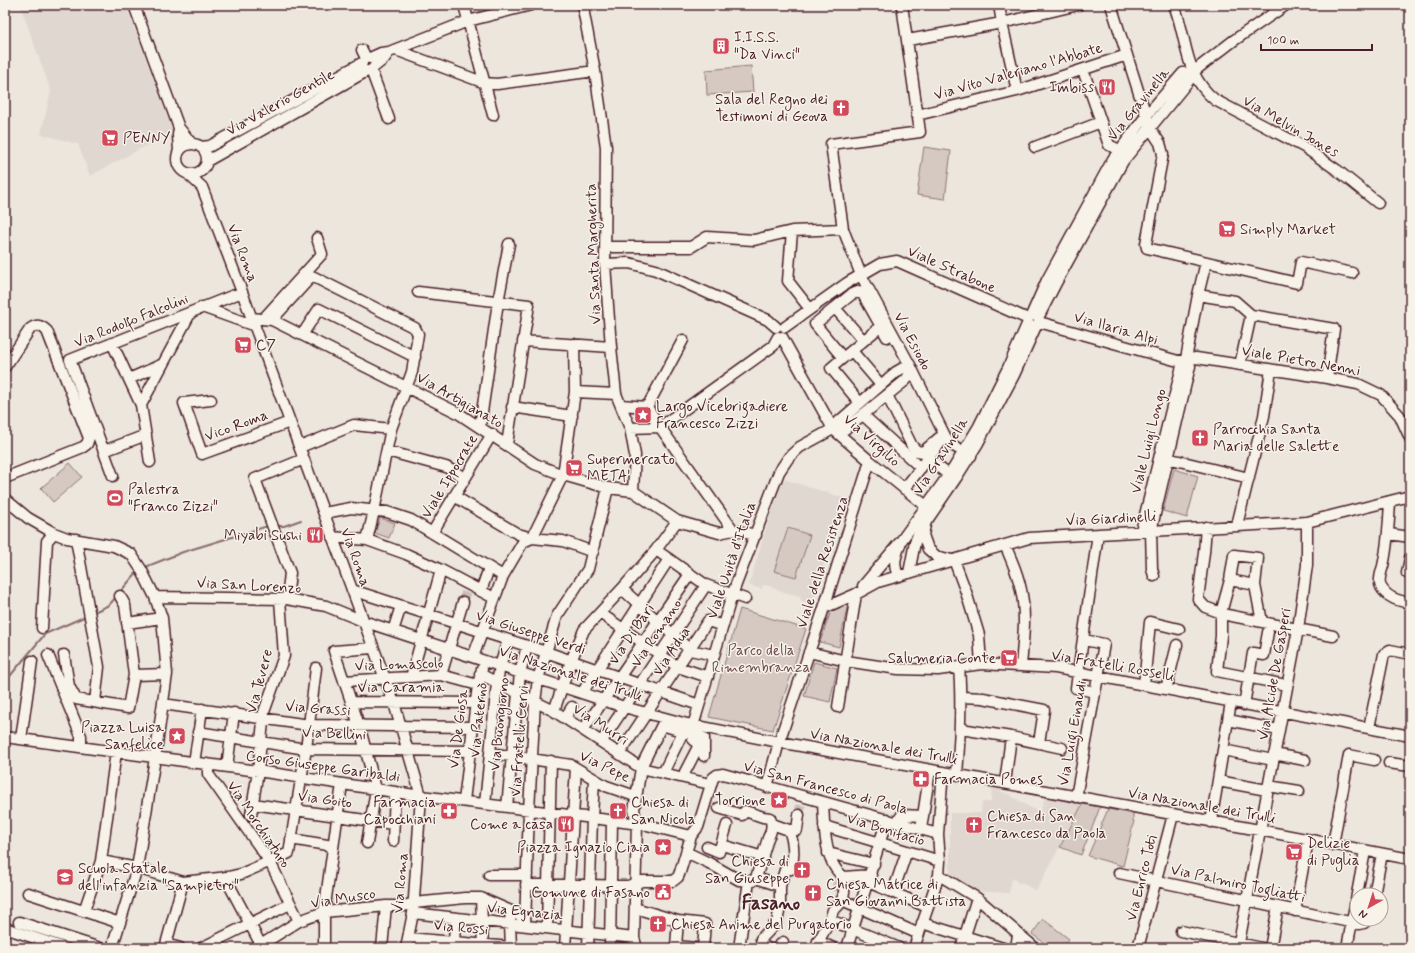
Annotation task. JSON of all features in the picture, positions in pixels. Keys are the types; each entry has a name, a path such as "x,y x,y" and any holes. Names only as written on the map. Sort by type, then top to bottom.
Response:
{"street":[{"path":"134,5 179,128 197,146 207,156 205,165 198,173 188,174 183,172 177,164 179,152 183,146 197,146"},
{"path":"464,5 493,115"},
{"name":"Via Valerio Gentile","path":"197,146 210,146 368,62 384,60 393,51 468,21 531,5"},
{"name":"Via Santa Margherita","path":"576,5 584,9 606,147 605,264 611,347 616,394 630,428 635,456 633,492"},
{"path":"902,5 908,40 917,115"},
{"path":"999,5 1017,91"},
{"path":"908,40 1002,23 1078,5"},
{"path":"1111,5 1150,128 1160,143 1163,154 1146,244 1147,248 1297,283 1301,262 1352,273"},
{"name":"Via Melvin Jones","path":"1174,5 1187,57 1193,72 1204,91 1215,100 1304,147 1337,170 1378,203"},
{"path":"1193,72 1286,5"},
{"path":"393,51 485,83 497,84 595,71"},
{"name":"Via Vito Valeriano l'Abbate","path":"917,115 1017,91 1127,55"},
{"path":"368,62 389,119"},
{"name":"Via Valerio Gentile","path":"205,165 368,62"},
{"path":"1083,70 1108,145 1119,150"},
{"name":"Via Gravinella","path":"856,594 874,575 929,508 967,454 979,426 1033,320 1123,160 1190,79 1193,72 1183,73 1119,150 1047,280 1033,320"},
{"name":"Via Esiodo","path":"917,115 920,132 831,144 843,229 861,275 906,365 945,435 952,445 967,454"},
{"path":"1035,147 1101,122"},
{"path":"179,128 179,152"},
{"name":"Via Roma","path":"202,187 205,165"},
{"name":"Via Roma","path":"188,174 202,187 242,292 260,321 290,422 394,703 408,750 421,796 414,903 407,943"},
{"path":"606,247 691,247 707,237 754,240 792,231 843,229"},
{"path":"792,231 788,281 810,309"},
{"path":"260,321 322,254 317,238"},
{"path":"480,426 498,302 509,244"},
{"name":"Viale Strabone","path":"660,427 773,346 780,332 810,309 847,283 880,264 897,261 1033,320"},
{"name":"Viale Luigi Longo","path":"1154,576 1146,531 1164,457 1182,366 1186,359 1206,262"},
{"name":"Via Virgilio","path":"605,264 629,263 656,270 768,320 780,332 833,429 904,489 929,508"},
{"path":"260,321 312,276 415,328 418,334 412,372 391,429 367,540"},
{"name":"Via Esiodo","path":"835,308 852,294 860,291 906,365"},
{"name":"Via Rodolfo Falcolini","path":"104,451 70,360 242,292"},
{"path":"418,292 529,305 507,444"},
{"path":"1198,295 1234,301 1250,315 1334,329 1327,378"},
{"name":"Via Rodolfo Falcolini","path":"202,307 260,321"},
{"path":"843,358 815,324 835,308 863,340"},
{"path":"302,335 319,309 415,357"},
{"path":"141,405 191,312"},
{"path":"1240,364 1250,315"},
{"name":"Via Ilaria Alpi","path":"1033,320 1178,361 1186,359"},
{"name":"Via Artigianato","path":"260,321 302,335 458,413 480,426 535,464 563,475 608,488 633,492 677,521 719,533 733,530 756,535"},
{"path":"5,366 30,329 39,325 44,328 47,331 89,438 87,444 82,447 5,478"},
{"path":"860,403 831,368 881,326"},
{"path":"647,407 683,340"},
{"path":"523,341 611,347"},
{"path":"112,343 141,405 150,462"},
{"path":"473,657 503,576 523,542 532,538 563,475 572,416 574,392 574,344"},
{"path":"852,351 881,385"},
{"name":"Viale Pietro Nenni","path":"1186,359 1196,358 1240,364 1358,384 1381,395 1400,416 1410,438"},
{"path":"129,379 163,364"},
{"path":"906,365 909,375 906,380 845,429 840,431 833,429 836,424 906,365"},
{"path":"1237,525 1264,416 1271,370"},
{"path":"574,392 616,394"},
{"path":"887,395 921,468"},
{"name":"Vico Roma","path":"211,400 184,403 202,454 290,422"},
{"path":"621,405 647,407"},
{"path":"512,407 572,416"},
{"path":"647,407 733,530"},
{"path":"863,414 914,454"},
{"path":"300,447 354,425 391,429"},
{"path":"630,428 660,427"},
{"name":"Viale Unità d'Italia","path":"665,770 690,731 732,596 779,472 789,457 800,447 833,429"},
{"name":"Viale Ippocrate","path":"432,533 492,434"},
{"path":"113,476 104,451 146,435"},
{"path":"914,454 923,452 945,435"},
{"path":"904,489 945,435"},
{"path":"387,451 446,467 465,478"},
{"name":"Via Gravinella","path":"904,574 918,532 926,521 929,508 949,475 967,454"},
{"path":"1164,457 1249,478"},
{"name":"Via Tevere","path":"251,815 258,771 264,712 284,656 283,599 290,574 255,479 304,459"},
{"path":"928,459 949,475"},
{"name":"Viale della Resistenza","path":"768,787 779,742 824,608 870,461"},
{"name":"Via Fratelli Cervi","path":"525,921 529,810 535,702 538,679 557,616 588,569 608,488"},
{"path":"454,496 518,534 532,538 563,541 593,552"},
{"name":"Via Giardinelli","path":"824,608 856,594 878,582 1029,538 1307,522 1410,496"},
{"path":"5,498 28,518 54,533 76,539 114,546 131,554 141,569 155,597 162,618 167,674 155,758 137,868 112,948"},
{"path":"1390,501 1389,534 1380,586 1387,594 1396,600 1410,604"},
{"path":"324,513 351,508 388,512 411,520 503,576"},
{"path":"554,711 571,661 584,630 656,550 677,521"},
{"path":"926,521 923,535 928,549 936,556 954,560 966,592 979,635 981,664"},
{"name":"Via Alcide De Gasperi","path":"1238,945 1279,730 1286,685 1298,629 1307,565 1307,522"},
{"path":"1206,527 1198,599 1205,607 1222,613 1333,636"},
{"path":"42,628 47,541 54,533"},
{"path":"1095,692 1076,688 1098,534"},
{"path":"1389,534 1410,537"},
{"path":"332,537 367,540 406,554 441,570 467,587 481,591 494,598"},
{"path":"76,539 99,667 95,702"},
{"path":"901,541 895,566 896,571 904,574"},
{"path":"1005,545 1017,574 1022,596 1023,631 1021,666"},
{"path":"656,550 706,585 732,596 745,599"},
{"path":"1262,622 1255,585 1258,558 1234,555 1222,613 1217,671 1286,685"},
{"path":"1410,558 1407,573 1410,574"},
{"path":"582,693 669,559"},
{"path":"481,591 489,568"},
{"path":"411,677 441,570"},
{"name":"Via Di Bari","path":"583,730 690,574"},
{"path":"1230,580 1255,585"},
{"name":"Via Romano","path":"604,738 706,585"},
{"path":"622,589 690,650 714,655"},
{"name":"Via Giuseppe Verdi","path":"352,590 483,631 662,691 699,705"},
{"path":"838,707 856,594"},
{"path":"64,655 69,686 76,699 128,708 134,675 125,605 120,596"},
{"name":"Via San Lorenzo","path":"155,597 283,599 326,606 363,621"},
{"path":"441,675 463,602"},
{"path":"393,631 400,606"},
{"path":"600,613 678,667 708,677"},
{"path":"127,623 162,618"},
{"name":"Via Nazionale dei Trulli","path":"363,621 646,714 690,731 779,742 1410,859"},
{"name":"Via Adua","path":"622,750 708,621 723,626"},
{"path":"1144,685 1150,622 1179,629"},
{"path":"1244,704 1253,653 1264,655 1268,632"},
{"name":"Via Paternò","path":"485,804 497,683 500,666 508,640"},
{"name":"Via Luigi Einaudi","path":"1076,797 1104,644 1084,640"},
{"path":"1166,689 1177,645"},
{"name":"Via Buongiorno","path":"506,807 517,692 527,646"},
{"path":"366,844 376,789 367,750 334,651 373,648"},
{"path":"1369,728 1384,654 1390,650 1410,654"},
{"name":"Via Fratelli Rosselli","path":"809,652 846,661 898,669 938,670 981,664 1056,668 1079,671 1144,685 1410,736"},
{"path":"48,655 81,736 81,748"},
{"path":"21,739 32,661"},
{"name":"Via De Giosa","path":"464,801 478,685 484,661"},
{"path":"957,774 962,696 959,667"},
{"path":"101,861 137,868 183,882 224,878 241,874 289,853 306,749 316,668"},
{"path":"134,675 167,674"},
{"name":"Via Murri","path":"480,674 554,711 642,766 710,784"},
{"name":"Via Lomascolo","path":"344,681 441,675 478,685"},
{"path":"962,696 983,698 1044,710 1039,743"},
{"name":"Via Caramia","path":"351,702 476,703"},
{"path":"1211,822 1231,702"},
{"name":"Via Grassi","path":"163,704 264,717 309,725 473,727"},
{"path":"565,718 572,707"},
{"path":"194,763 202,709"},
{"path":"227,767 234,714"},
{"path":"1228,720 1279,730"},
{"path":"635,943 637,824 634,810 642,766 662,725 690,731 699,745 685,772"},
{"path":"961,729 1011,737 1062,748"},
{"name":"Via Bellini","path":"198,732 306,749 470,751"},
{"path":"704,756 706,733"},
{"name":"Corso Giuseppe Garibaldi","path":"5,737 258,771 421,796 637,824"},
{"path":"1005,783 1011,737"},
{"path":"1223,750 1305,760"},
{"path":"84,912 101,861 116,752"},
{"name":"Via Pepe","path":"490,753 532,758 571,765 606,786 636,796"},
{"path":"1333,845 1350,755 1374,760"},
{"path":"547,928 551,762"},
{"path":"1389,762 1410,766"},
{"name":"Via Morchiaturo","path":"208,765 208,774 270,862 299,921"},
{"path":"565,948 576,768"},
{"path":"921,829 930,770"},
{"path":"914,948 939,875 940,861 938,834 943,772"},
{"name":"Via San Francesco di Paola","path":"710,784 713,778 717,775 723,774 768,787 801,805 823,802 938,834"},
{"path":"588,948 594,780"},
{"path":"1218,781 1299,792"},
{"path":"324,948 324,912 342,784"},
{"path":"489,875 526,880 548,885 628,886 642,880 673,881 678,877 691,836 711,807 710,784"},
{"path":"393,840 394,792"},
{"path":"823,802 824,826 828,853 844,885 835,909 816,945 833,948"},
{"name":"Via Goito","path":"253,804 393,824"},
{"path":"707,847 719,852 722,845 724,831 730,819 742,815 745,811 763,817 789,830 797,830 801,805"},
{"path":"711,807 730,819"},
{"path":"897,822 902,815 923,816"},
{"name":"Via Enrico Toti","path":"1138,948 1172,815"},
{"path":"610,948 612,820"},
{"path":"847,948 887,820"},
{"path":"738,948 753,880 763,856 771,821"},
{"path":"637,824 691,836"},
{"name":"Via Bonifacio","path":"824,826 940,861"},
{"path":"767,948 762,944 762,939 777,922 780,907 780,886 785,870 791,869 794,847 789,830"},
{"path":"291,839 333,846"},
{"path":"1295,911 1308,840"},
{"path":"722,845 763,856"},
{"path":"893,892 907,851"},
{"path":"1358,887 1365,851"},
{"path":"686,852 739,880 753,880 780,886"},
{"path":"828,853 874,864"},
{"path":"1376,887 1382,854"},
{"name":"Via Palmiro Togliatti","path":"1119,873 1278,908 1349,922"},
{"path":"939,875 977,898 1018,935 1035,948"},
{"path":"840,877 870,878 893,892 927,907"},
{"path":"224,878 250,924 258,946"},
{"path":"180,948 166,946 183,882"},
{"path":"28,893 120,923"},
{"name":"Via Musco","path":"258,946 299,921 324,912 386,906 404,906 414,903 465,898 481,898 511,911 525,921"},
{"path":"481,898 482,946"},
{"path":"961,948 977,898"},
{"path":"201,948 290,904"},
{"path":"383,948 386,906"},
{"path":"635,908 678,921 705,924 703,948"},
{"path":"835,909 860,908 919,934"},
{"path":"1270,948 1278,908"},
{"path":"835,909 854,929 899,948"},
{"path":"511,911 511,947"},
{"name":"Via Egnazia","path":"413,913 510,924 525,921 547,928 610,936 635,943"},
{"path":"454,945 455,918"},
{"path":"678,921 676,946 696,948"},
{"path":"19,922 100,948"},
{"path":"922,922 1003,948"},
{"path":"1347,948 1350,927"},
{"path":"5,928 65,948"},
{"path":"1181,931 1238,945 1262,948"},
{"path":"1016,948 1018,935"},
{"name":"Via Rossi","path":"407,943 511,947"}],"shaded area":[{"path":"20,5 126,5 173,131 90,176 78,144 41,134 51,91"},
{"path":"783,479 844,498 812,604 800,600 801,596 779,591 770,586 763,585 762,589 749,585 778,489"},
{"path":"992,786 1001,788 1001,792 1012,795 1011,796 1040,813 1045,796 1083,803 1036,891 1021,882 1020,884 1012,878 1009,893 974,891 950,876 950,813 981,813 982,802 991,802"}],"green space":[{"path":"751,66 753,92 707,95 706,70"},
{"path":"924,147 951,151 945,199 917,195"},
{"path":"70,463 82,477 53,502 41,488"},
{"path":"1174,469 1198,476 1187,518 1163,511"},
{"path":"380,518 395,523 389,538 375,533"},
{"path":"788,528 810,535 796,577 774,571"},
{"path":"848,603 839,647 820,642 831,611"},
{"name":"Parco della Rimembranza","path":"740,609 806,629 773,730 709,717"},
{"path":"814,662 837,668 830,702 804,696"},
{"path":"1083,803 1100,806 1081,855 1060,847"},
{"path":"1108,809 1133,814 1134,821 1123,866 1088,856"},
{"path":"1043,919 1069,939 1062,948 1051,948 1032,934"}],"waterway":[{"path":"277,526 284,526 301,520"},
{"path":"143,568 183,552 268,526"},
{"path":"120,592 138,571"},
{"path":"94,612 109,605 117,596"},
{"path":"5,682 45,634 84,617"}],"tunnel":[{"path":"463,602 467,590"},
{"path":"799,815 801,805"},
{"path":"834,906 838,881"}],"place":[{"name":"I.I.S.S. \"Da Vinci\"","path":"721,46"},
{"name":"Imbiss","path":"1107,87"},
{"name":"Sala del Regno dei Testimoni di Geova","path":"841,108"},
{"name":"PENNY","path":"110,138"},
{"name":"Simply Market","path":"1227,229"},
{"name":"C7","path":"243,345"},
{"name":"Largo Vicebrigadiere Francesco Zizzi","path":"643,415"},
{"name":"Parrocchia Santa Maria delle Salette","path":"1200,438"},
{"name":"Supermercato META'","path":"574,468"},
{"name":"Palestra \"Franco Zizzi\"","path":"115,498"},
{"name":"Miyabi Sushi","path":"315,535"},
{"name":"Salumeria Conte","path":"1009,658"},
{"name":"Piazza Luisa Sanfelice","path":"177,736"},
{"name":"Farmacia Pomes","path":"921,779"},
{"name":"Torrione","path":"779,800"},
{"name":"Farmacia Capocchiani","path":"449,811"},
{"name":"Chiesa di San Nicola","path":"618,811"},
{"name":"Come a casa","path":"566,824"},
{"name":"Chiesa di San Francesco da Paola","path":"974,825"},
{"name":"Piazza Ignazio Ciaia","path":"663,847"},
{"name":"Delizie di Puglia","path":"1294,852"},
{"name":"Chiesa di San Giuseppe","path":"802,870"},
{"name":"Scuola Statale dell'infanzia \"Sampietro\"","path":"65,877"},
{"name":"Comune di Fasano","path":"663,892"},
{"name":"Chiesa Matrice di San Giovanni Battista","path":"813,893"},
{"name":"Chiesa Anime del Purgatorio","path":"658,924"}],"district":[{"name":"Fasano","path":"771,902"}]}
